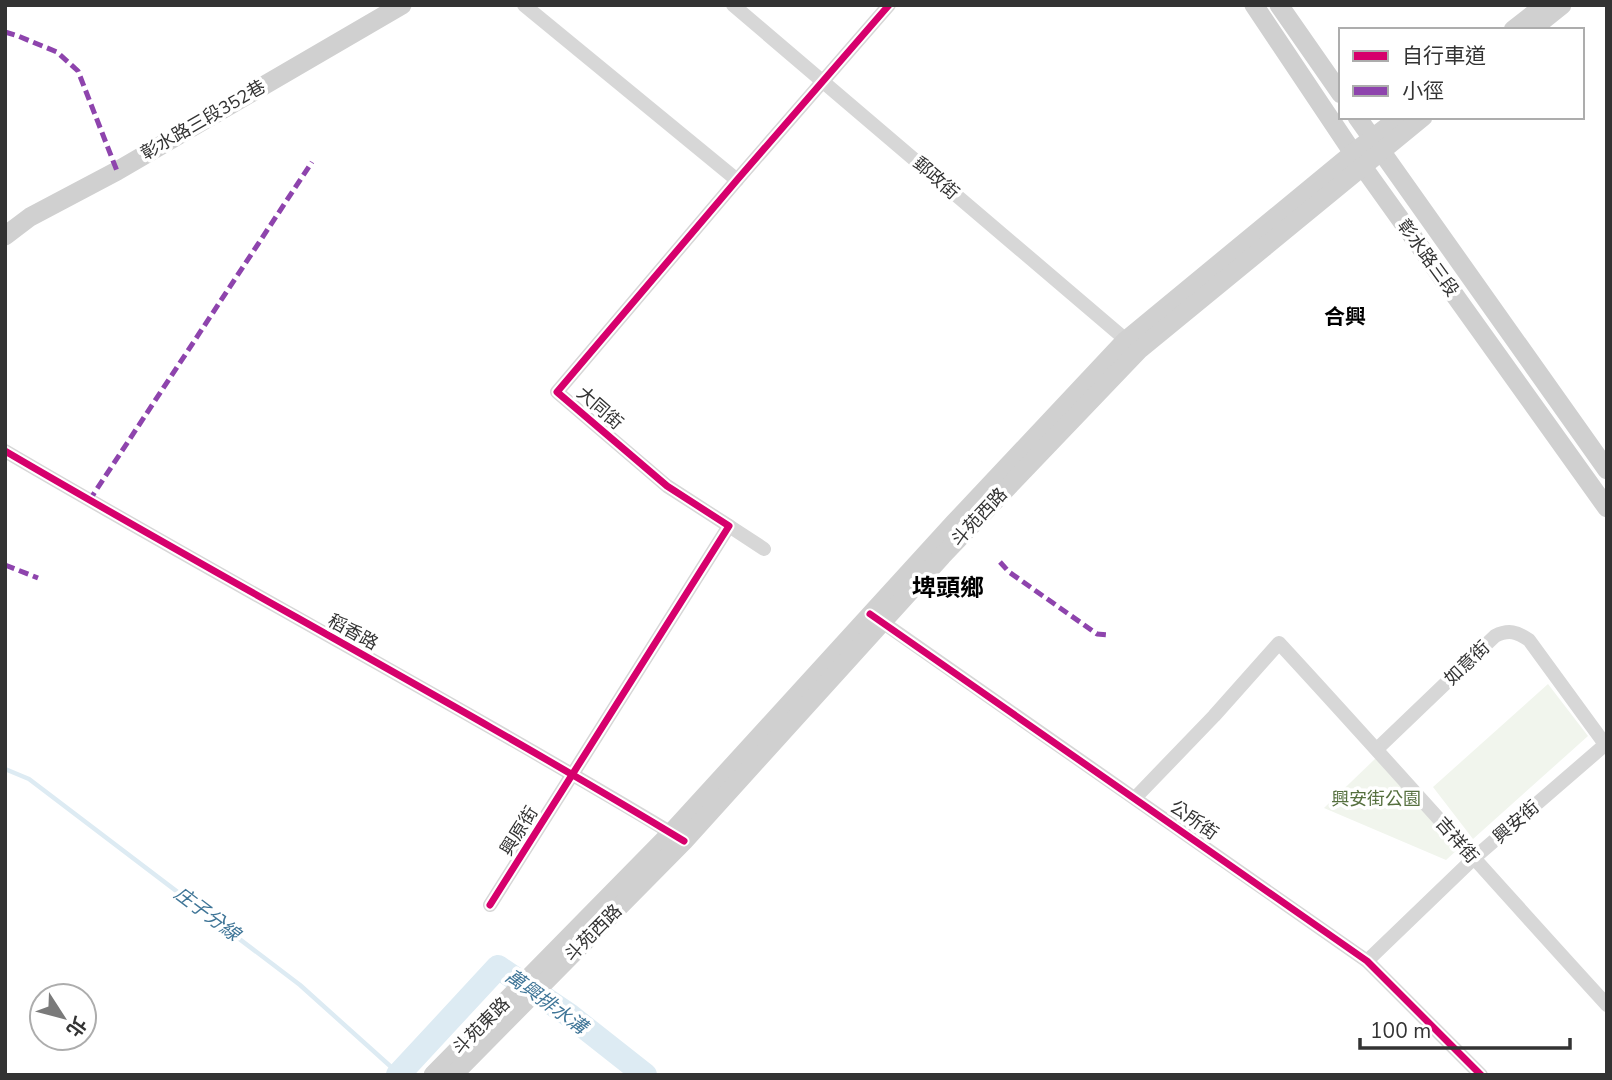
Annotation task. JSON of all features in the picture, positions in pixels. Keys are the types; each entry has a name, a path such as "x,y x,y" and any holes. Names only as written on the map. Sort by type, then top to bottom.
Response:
{"main road":[{"name":"彰水路三段352巷","path":"5,236 30,217 117,171 402,5"},
{"name":"彰水路三段","path":"1254,5 1357,160 1607,508"},
{"path":"1279,5 1339,91"},
{"path":"1516,28 1545,5"},
{"path":"1533,28 1562,5"},
{"name":"彰水路三段","path":"1358,119 1607,470"},
{"name":"斗苑西路","path":"1376,145 1398,119"},
{"name":"斗苑西路","path":"535,981 678,837 876,618 942,556 1132,345 1376,145 1420,119"},
{"name":"斗苑東路","path":"433,1075 535,981"},
{"name":"斗苑東路","path":"453,1075 535,981"}],"street":[{"path":"524,5 737,180"},
{"name":"郵政街","path":"733,5 1132,345"},
{"name":"大同街","path":"729,526 667,486 557,392 889,5"},
{"name":"稻香路","path":"5,451 573,774 678,837"},
{"path":"573,774 729,526 764,549"},
{"name":"公所街","path":"876,618 1367,961 1481,1075"},
{"name":"如意街","path":"1377,749 1495,635 1513,631 1529,640 1606,744"},
{"name":"吉祥街","path":"1135,797 1214,716 1279,643 1607,1005"},
{"name":"興安街","path":"1367,961 1474,859 1606,744"},
{"name":"興原街","path":"490,905 573,774"}],"green space":[{"path":"1548,684 1588,736 1473,839 1433,787"},
{"name":"興安街公園","path":"1376,758 1458,849 1446,860 1324,808"}],"waterway":[{"name":"庄子分線","path":"5,769 29,779 300,985 399,1074"},
{"name":"萬興排水溝","path":"398,1075 498,967 569,1015 645,1075"}],"marked path":[{"path":"5,32 57,52 78,71 117,171"},
{"path":"89,501 312,162"},
{"path":"1000,562 1009,572 1097,634 1110,635"},
{"path":"5,565 38,578"}],"cycle path":[{"path":"490,905 729,526 667,486 557,392 889,5"},
{"path":"5,451 684,841"},
{"path":"870,614 1367,961 1481,1075"}],"district":[{"name":"合興","path":"1345,317"},
{"name":"埤頭鄉","path":"948,588"}]}
